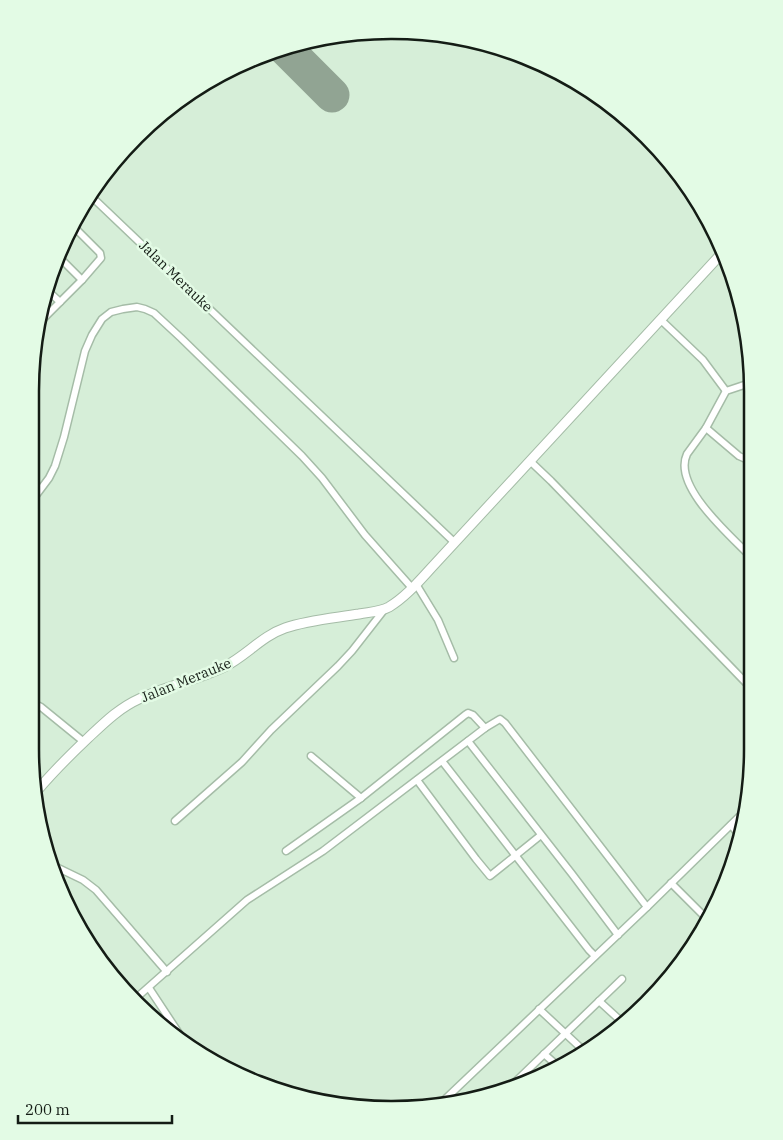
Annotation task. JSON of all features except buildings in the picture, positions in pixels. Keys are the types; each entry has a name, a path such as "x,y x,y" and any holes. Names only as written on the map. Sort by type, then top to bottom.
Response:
{"highway":[{"name":"Jalan Merauke","path":"41,786 112,715 138,699 223,667 274,633 294,626 385,609 396,602 414,586 717,257"}],"street":[{"name":"Jalan Merauke","path":"95,200 454,542"},
{"path":"48,314 100,260 100,253 77,231"},
{"path":"64,262 82,280"},
{"path":"52,295 60,302"},
{"path":"39,491 49,478 64,437 74,390 85,351 92,335 102,319 111,312 122,309 145,308 154,313 181,338 302,456 322,478 365,535 414,586 438,620 454,658"},
{"path":"661,320 703,360 726,391"},
{"path":"744,385 726,391 706,428 689,450 685,469 690,486 696,497 714,520 744,550"},
{"path":"706,428 744,458"},
{"path":"530,461 744,681"},
{"path":"175,821 242,762 271,730 338,666 385,609"},
{"path":"39,706 84,742"},
{"path":"286,851 361,798 468,713 473,715 485,728"},
{"path":"140,995 246,900 323,851 499,719 503,721 647,907"},
{"path":"468,742 618,935"},
{"path":"311,756 361,798"},
{"path":"442,761 595,956"},
{"path":"417,780 490,876 541,835"},
{"path":"448,1096 736,820"},
{"path":"731,825 734,829"},
{"path":"60,869 83,880 96,890 166,972"},
{"path":"671,883 703,915"},
{"path":"523,1075 622,979"},
{"path":"149,988 174,1025"},
{"path":"599,1001 618,1019"},
{"path":"539,1009 579,1047"},
{"path":"544,1054 553,1062"}],"runway":[{"path":"291,54 332,95"}]}
